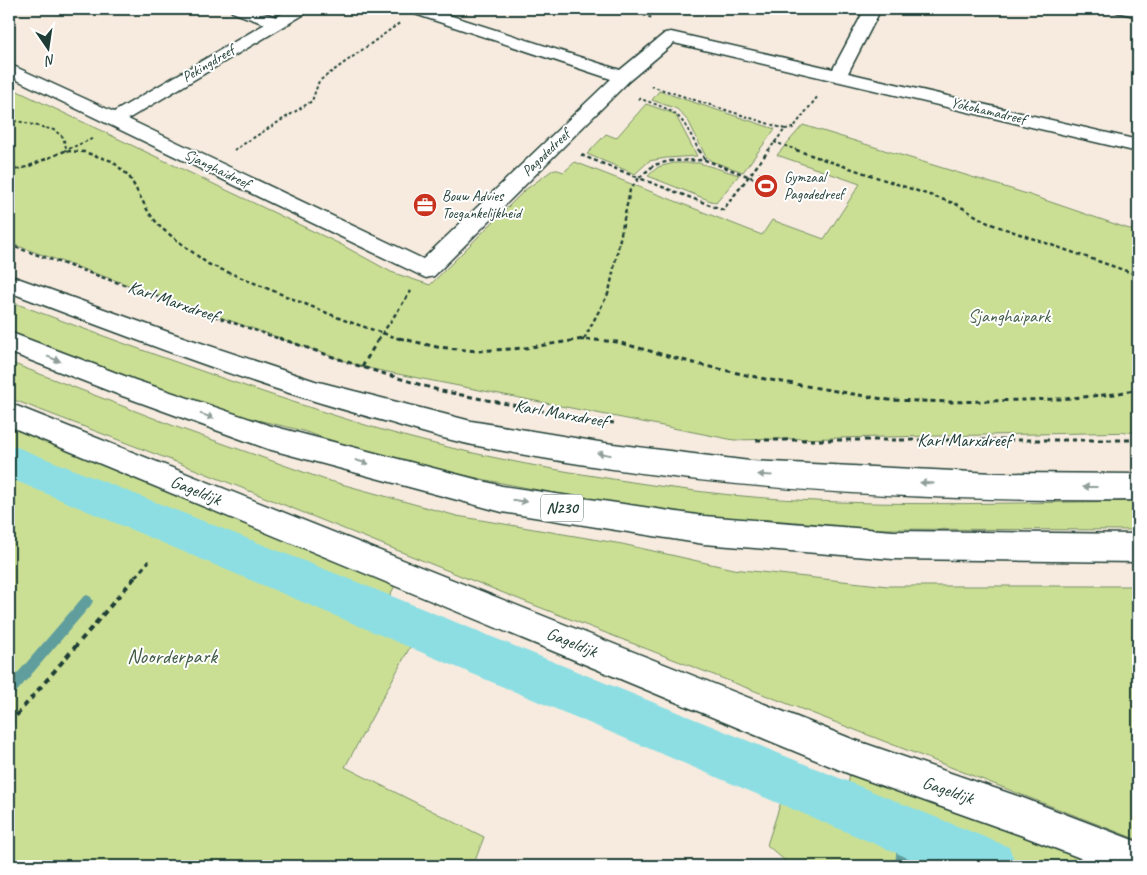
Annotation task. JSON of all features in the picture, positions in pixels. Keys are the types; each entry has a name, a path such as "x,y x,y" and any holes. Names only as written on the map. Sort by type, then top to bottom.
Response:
{"main road":[{"path":"238,9 277,23"},
{"name":"Pekingdreef","path":"115,119 302,9"},
{"path":"836,75 873,9"},
{"path":"1123,9 1138,12"},
{"path":"418,10 618,83"},
{"name":"Pagodedreef","path":"426,270 554,144 671,36 836,75"},
{"name":"Sjanghaidreef","path":"9,69 426,270"},
{"name":"Yokohamadreef","path":"836,75 1138,146"},
{"name":"Karl Marxdreef","path":"9,283 162,340 315,392 471,433 750,474 994,486 1138,487"},
{"name":"N230","path":"9,342 126,387 268,438 502,498 704,530 883,545 1138,548"},
{"name":"Gageldijk","path":"9,414 852,757 1023,817 1138,861"}],"path":[{"path":"210,165 312,101 320,81 418,10"},
{"path":"618,83 784,129 793,128 836,75"},
{"path":"618,83 676,112 689,128 699,153 705,160"},
{"path":"9,119 54,130 63,137 67,152"},
{"path":"554,144 723,210 784,129"},
{"path":"774,142 956,204 988,222 1138,275"},
{"path":"9,171 27,167 57,154 67,152 98,156 116,164 129,176 140,192 149,212 162,228 208,264 344,320 413,343 477,351 525,348 584,339 617,342 765,380 889,400 952,402 1060,399 1115,394 1138,389"},
{"path":"584,339 609,292 630,190 639,178 654,165 670,161 705,160 753,178"},
{"name":"Karl Marxdreef","path":"9,244 362,367 441,391 583,418"},
{"path":"362,367 383,332 426,270"},
{"name":"Karl Marxdreef","path":"592,420 620,424"},
{"name":"Karl Marxdreef","path":"753,440 1138,440"},
{"path":"9,724 149,561"}],"green space":[{"name":"Sjanghaipark","path":"9,87 340,244 391,272 430,285 525,190 554,169 564,172 575,162 762,235 772,220 824,239 860,184 777,155 803,125 1027,194 1138,232 1138,432 734,440 362,367 9,243"},
{"path":"659,91 775,129 743,172 711,161 705,155 689,122 677,109 652,100"},
{"path":"646,104 675,114 697,156 649,161 635,174 587,154 606,134 616,138"},
{"path":"674,163 699,163 739,175 716,203 648,176 658,167"},
{"path":"9,301 189,367 316,410 439,445 526,464 673,488 789,500 906,504 1138,501 1138,530 874,529 733,519 612,504 486,480 382,457 300,430 168,399 9,336"},
{"path":"9,362 179,428 323,479 457,516 622,544 733,569 888,586 1138,586 1138,840 9,398"},
{"name":"Noorderpark","path":"9,414 402,573 384,606 423,623 345,767 484,837 473,866 9,866"},
{"path":"852,757 1023,817 1138,861 1138,866 791,866 767,845 791,771 847,794"}],"waterway":[{"path":"9,461 990,866"},
{"path":"9,692 87,601"},
{"path":"902,866 905,832"}],"place":[{"name":"Gymzaal Pagodedreef","path":"766,186"},
{"name":"Bouw Advies Toegankelijkheid","path":"425,205"}]}
